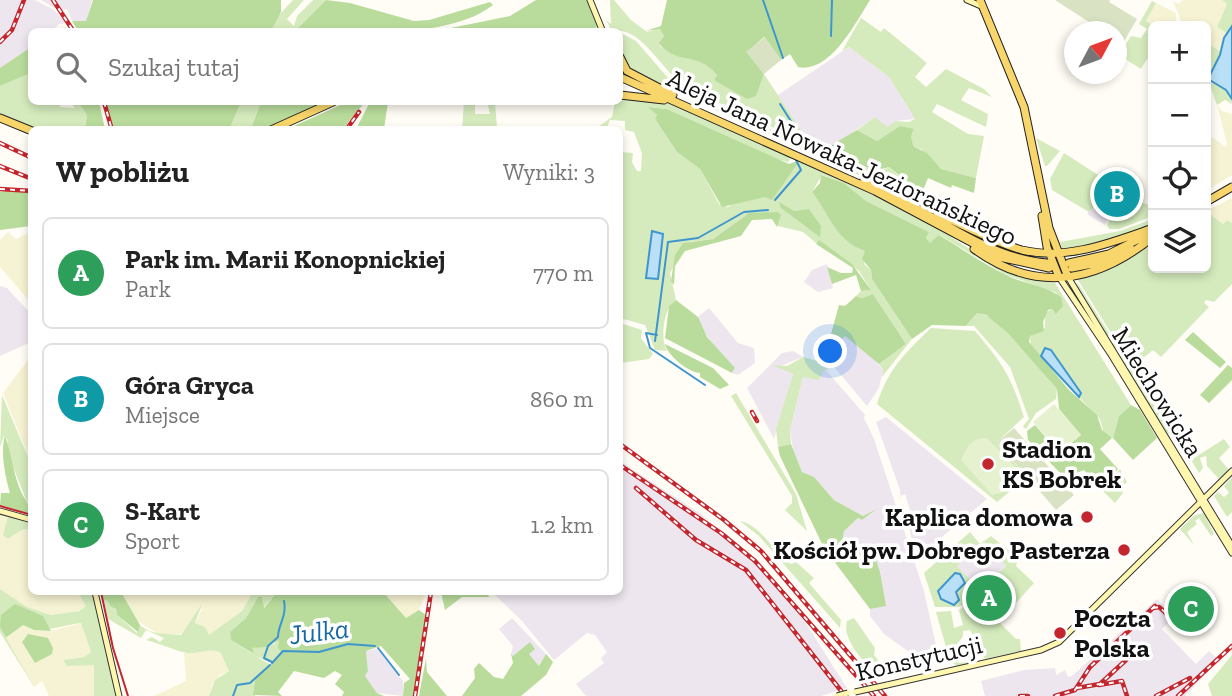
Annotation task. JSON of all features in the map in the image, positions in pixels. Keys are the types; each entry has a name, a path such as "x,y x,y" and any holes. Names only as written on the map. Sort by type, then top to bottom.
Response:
{"main road":[{"path":"981,3 1024,107 1053,253"},
{"path":"623,63 627,71 686,103"},
{"name":"Aleja Jana Nowaka-Jeziorańskiego","path":"623,76 913,204 996,251 1048,265 999,257 797,153"},
{"path":"623,95 686,103"},
{"path":"280,126 326,105"},
{"path":"287,126 332,105"},
{"path":"0,120 28,131"},
{"path":"1211,199 1232,187"},
{"path":"1041,194 1045,237 1053,253"},
{"path":"913,204 1011,246 1032,252 1053,253 1088,248 1148,234"},
{"path":"951,232 999,265 1043,278 1084,275 1117,264 1148,237"},
{"path":"1070,265 1110,259 1148,236"},
{"path":"1032,252 1042,247 1045,237"},
{"name":"Miechowicka","path":"1053,253 1063,277"}],"street":[{"path":"590,0 601,28"},
{"path":"967,0 981,3"},
{"path":"1077,294 1076,283 1084,275"},
{"name":"Miechowicka","path":"1063,277 1077,294 1232,546"},
{"name":"Miechowicka","path":"1063,277 1070,295 1111,354 1197,491"},
{"path":"1043,278 1060,284 1070,295"},
{"name":"Konstytucji","path":"837,696 1057,644 1232,471"},
{"path":"1192,513 1197,491 1213,491"},
{"name":"Miechowicka","path":"1203,502 1232,554"},
{"path":"0,511 28,519"},
{"path":"1192,513 1201,511 1209,516"},
{"path":"96,595 119,696"}],"shaded area":[{"path":"0,0 35,0 54,10 67,23 54,28 28,28 28,49 0,68"},
{"path":"41,0 92,0 86,22 72,21 67,9 60,11"},
{"path":"1182,0 1222,0 1227,4 1217,27 1228,34 1221,52 1211,45 1211,21 1181,21 1173,1 1179,4"},
{"path":"1156,3 1176,13 1176,21 1146,21"},
{"path":"849,47 889,77 915,119 895,121 887,128 875,117 840,141 822,148 803,133 778,95"},
{"path":"1217,105 1222,111 1232,114 1232,175 1211,188 1211,136 1226,147"},
{"path":"1232,198 1232,223 1227,220 1223,224 1211,215 1211,208"},
{"path":"1101,199 1116,207 1105,225 1087,214"},
{"path":"8,232 16,239 28,233 28,300 0,267 0,240"},
{"path":"827,264 833,288 818,292 804,282 812,270"},
{"path":"0,286 7,288 28,311 28,343 0,356"},
{"path":"709,308 738,343 754,348 755,363 738,375 732,373 735,368 727,363 702,329 698,317"},
{"path":"845,335 870,354 883,370 879,388 867,406 825,356"},
{"path":"793,351 803,357 778,367 793,374 774,439 747,388 782,353"},
{"path":"28,360 28,455 3,393"},
{"path":"825,369 865,415 874,439 924,591 937,650 927,655 916,657 884,634 870,616 870,609 885,606 874,554 866,548 855,557 842,542 844,531 858,518 862,520 875,511 863,516 834,500 814,477 802,472 793,449 790,430 803,377"},
{"path":"886,417 987,499 917,558 910,533 910,528 915,526 905,494 901,496 901,502 900,490 876,422"},
{"path":"623,463 698,512 761,565 793,603 847,688 821,696 586,696 576,684 604,663 601,658 607,652 595,635 587,633 554,660 522,621 495,595 623,595"},
{"path":"0,514 8,516 3,535 12,537 28,529 28,595 79,595 87,606 78,611 51,615 27,607 0,589"},
{"path":"984,542 1006,566 979,590 957,566"},
{"path":"123,595 251,595 242,611 209,636 195,624 203,607 181,634 158,634 136,620"},
{"path":"386,595 425,595 419,610 406,618"},
{"path":"1157,599 1174,617 1162,629 1196,664 1209,651 1219,660 1185,696 985,696 981,681 1024,670 1055,668 1056,675 1065,670 1068,677 1072,676"},
{"path":"512,618 546,654 540,667 529,654 511,654 513,646 499,629"},
{"path":"81,623 91,652 84,657 66,659 67,666 94,664 94,696 49,696 42,681 34,687 5,638 23,625 34,630 51,631"},
{"path":"377,649 403,681 403,696 377,693 365,676 368,671 366,651"},
{"path":"216,650 225,656 229,671 220,675 212,685 209,696 154,696 186,681 184,653"}],"green space":[{"path":"93,0 281,0 281,12 273,28 76,28 72,21 86,21"},
{"path":"293,0 304,0 287,19 294,26 297,16 313,0 326,0 298,28 273,28 278,16"},
{"path":"326,0 350,3 414,21 429,20 490,2 493,5 474,16 431,28 298,28"},
{"path":"536,0 588,0 599,22 596,28 451,28 510,16"},
{"path":"610,0 614,0 631,20 647,32 660,28 664,36 660,46 674,54 703,63 717,75 714,80 756,95 764,74 803,133 822,148 833,144 838,150 880,171 889,167 913,188 941,205 938,208 880,177 687,88 642,43 623,31 623,28 610,28 606,20 611,24"},
{"path":"667,0 870,0 841,44 821,63 810,67 798,67 790,54 781,60 764,37 747,52 764,74 756,96 747,99 714,80 717,75 702,63 665,50 659,43 664,36 660,29 645,31 661,26"},
{"path":"1055,0 1110,0 1109,2 1137,19 1127,36 1127,21 1088,21"},
{"path":"1222,0 1232,0 1232,26 1228,34 1217,27 1227,4"},
{"path":"1152,1 1156,3 1146,21 1148,22 1148,60 1141,69 1127,60 1127,42 1131,36 1141,38 1147,29 1139,24"},
{"path":"861,18 881,32 884,28 927,63 915,77 926,87 946,69 984,89 992,97 969,88 961,100 988,114 986,127 937,104 932,112 968,134 984,136 976,178 941,169 921,149 912,146 911,135 914,130 900,126 877,141 857,130 875,117 887,127 895,121 909,122 915,119 889,77 849,47 842,51"},
{"path":"623,34 636,41 668,78 684,91 796,140 796,147 632,72 623,58"},
{"path":"765,37 781,60 764,74 746,52"},
{"path":"1211,45 1221,52 1213,79 1231,96 1232,104 1225,100 1217,105 1211,88"},
{"path":"28,49 28,74 0,86 0,68"},
{"path":"28,74 28,105 74,108 73,105 80,105 87,115 85,126 28,128 0,115 0,86"},
{"path":"639,97 684,107 792,156 788,162 777,159 667,109 649,107 657,115 655,119 677,152 700,169 719,204 728,207 750,198 774,198 774,193 800,160 867,189 927,221 1000,269 1020,277 1055,283 1131,405 1119,416 1113,438 1104,434 1100,419 1078,397 1081,393 1051,350 1041,356 1070,388 1031,348 1030,336 1045,328 1045,313 1052,309 1055,313 1057,293 1004,274 940,235 930,243 926,238 929,232 866,201 844,183 822,175 812,192 841,234 865,251 864,264 871,270 872,279 912,339 882,377 883,370 879,364 906,344 873,294 862,298 856,296 861,291 871,290 859,271 803,232 778,226 778,212 746,215 713,239 688,242 670,273 676,300 668,310 664,324 667,351 655,350 645,325 623,319 623,152 633,153 632,162 637,171 641,171 642,153 634,132 625,130 625,121 610,120 607,126 599,126 612,117 614,105 623,105 623,100","holes":["779,205 793,211 809,210 816,219 820,236"]},
{"path":"80,105 100,105 104,126 85,126 87,115"},
{"path":"107,105 240,105 231,126 111,126"},
{"path":"240,105 260,105 251,126 231,126"},
{"path":"260,105 318,105 270,126 252,126"},
{"path":"340,105 363,105 345,126 294,126"},
{"path":"368,105 388,105 384,126 358,126"},
{"path":"464,105 475,105 475,114 490,114 488,105 495,105 497,126 462,126"},
{"path":"648,107 667,109 789,164 800,160 772,200 765,197 722,207 700,169 677,152 655,119 657,115"},
{"path":"900,126 914,129 911,136 913,146 927,153 941,169 976,178 974,193 952,185 951,188 928,178 922,193 889,167 875,169 862,165 836,152 833,144 857,130 877,141"},
{"path":"1036,138 1060,151 1047,166 1045,166"},
{"path":"803,145 969,224 800,149"},
{"path":"1064,153 1148,204 1148,218 1119,229 1109,229 1107,225 1116,207 1101,199 1089,212 1052,190 1050,179"},
{"path":"821,175 844,183 866,201 929,232 926,238 930,243 939,235 997,271 1061,297 1063,306 1056,314 1052,309 1048,310 1043,322 1044,331 1030,336 1029,342 1069,390 1097,415 1102,430 1112,438 1100,449 1118,469 1101,489 1084,470 1065,478 1028,440 1027,431 1035,425 1059,453 1081,435 1059,409 1057,389 1008,333 986,315 977,313 966,326 932,325 912,339 872,279 871,270 862,259 865,251 855,247 840,234 812,192 820,183"},
{"path":"0,192 28,192 28,226 0,230"},
{"path":"779,202 794,211 809,209 821,226 820,237 781,208"},
{"path":"778,212 781,215 777,227 772,219 752,220 741,236 685,251 675,266 674,285 671,281 675,255 683,243 713,239 749,213"},
{"path":"1211,215 1223,224 1227,220 1232,223 1232,284 1214,302 1206,300 1204,303 1209,307 1161,357 1153,350 1132,367 1078,280 1122,263 1148,243 1148,273 1211,273"},
{"path":"1148,221 1148,228 1119,238 1063,250 1060,242 1120,231"},
{"path":"819,240 852,264 871,290 861,291 856,275 832,284 827,267 841,273 852,273 853,268 816,244"},
{"path":"1077,282 1172,434 1164,430 1078,290"},
{"path":"873,294 906,344 879,364 845,336 825,356 839,305 845,306 856,296 862,298"},
{"path":"676,300 698,317 707,337 735,368 732,373 665,338 669,306"},
{"path":"977,313 989,317 1011,334 1057,389 1056,399 1036,413 1026,429 1023,426 1029,419 1010,367 974,326 966,326"},
{"path":"623,324 642,330 641,338 653,354 649,359 623,363"},
{"path":"931,328 975,331 999,362 1015,391 1024,417 997,442 1027,477 997,502 877,404 886,381 898,362"},
{"path":"1193,332 1226,362 1220,368 1185,340"},
{"path":"665,344 713,368 729,385 720,389 700,377 700,373 690,370 674,358"},
{"path":"803,357 824,363 828,370 825,369 819,380 803,377 790,430 791,444 778,447 776,429 793,374 772,365 787,366"},
{"path":"1228,365 1232,368 1232,380 1209,403 1200,395"},
{"path":"736,393 796,494 807,531 785,510 792,503 792,496 731,396"},
{"path":"2,395 28,457 27,502 4,436 0,447"},
{"path":"1054,404 1081,435 1059,453 1033,422"},
{"path":"1131,405 1140,410 1157,438 1133,460 1113,438 1119,416"},
{"path":"1014,428 1074,495 1056,510 997,442"},
{"path":"5,436 19,487 28,504 28,513 0,505 1,493 10,493 3,456"},
{"name":"Stadion KS Bobrek","path":"987,438 1016,468 1018,475 1004,492 992,495 961,460 973,441"},
{"path":"1224,439 1230,447 1219,458 1229,470 1219,479 1207,466 1206,456 1200,458 1203,468 1199,473 1191,460"},
{"path":"791,444 802,472 814,477 834,500 863,516 877,509 862,520 858,518 844,531 842,542 855,557 866,548 874,554 886,606 870,609 824,548 780,456 778,447"},
{"path":"1120,469 1127,482 1121,487 1123,493 1115,503 1101,489"},
{"path":"1232,477 1232,512 1227,517 1214,496 1218,492 1224,497 1229,493 1224,486"},
{"path":"1204,513 1214,534 1211,536 1199,518 1195,521 1197,524 1187,532 1194,545 1180,529 1195,515"},
{"path":"8,516 28,521 28,529 8,539 3,535"},
{"path":"740,521 754,527 785,559 791,564 796,562 814,578 809,583 841,620 840,628 759,536"},
{"path":"970,532 980,544 991,536 1018,558 1016,566 1034,583 999,622 1016,639 1020,639 1021,651 985,659 970,630 963,631 963,636 950,655 951,660 960,663 980,661 957,666 950,661 936,612 951,611 954,628 963,625 959,610 972,601 958,607 935,607 924,573","holes":["984,542 1006,566 980,590 957,566","955,573 963,579 962,587 956,592 958,603 954,605 941,599 938,591"]},
{"path":"0,589 27,607 51,615 79,611 86,606 79,595 94,595 118,696 94,696 94,665 67,666 63,660 84,657 91,652 81,623 47,629 23,625 6,638 34,687 0,632"},
{"path":"103,595 123,595 140,625 138,632 117,615 116,609 111,607 107,600 104,601"},
{"path":"251,595 274,595 263,608 262,598 258,597 246,618 230,632 231,640 253,654 251,648 274,644 279,638 281,652 273,664 253,655 271,665 256,676 255,696 209,696 215,680 229,671 221,653 179,651 146,640 152,637 160,642 164,638 146,630 141,638 108,619 104,601 107,600 111,607 116,609 117,615 137,633 140,625 154,632 181,635 202,604 195,623 205,627 209,635 242,611"},
{"path":"275,595 386,595 406,618 419,610 426,615 414,696 403,696 404,683 410,679 381,646 366,651 368,671 365,676 377,693 384,696 342,696 344,692 335,684 342,675 335,671 324,678 294,671 278,692 282,696 253,695 256,676 268,668 281,652 278,648 279,640 266,647 252,648 254,654 231,640 230,632 246,618 258,597 262,597 264,608"},
{"path":"442,595 490,597 462,597 445,610"},
{"path":"15,604 43,616 51,631 34,630 23,625 6,637 0,627 1,615"},
{"path":"854,618 875,648 874,655 888,673 901,675 879,679 862,660 851,644 846,628 847,621"},
{"path":"28,634 48,638 53,648 52,654 35,663 22,642"},
{"path":"530,642 535,649 529,654 539,666 546,654 553,662 546,675 521,696 462,696 475,678 474,669 479,663 494,677 503,679 513,663 511,654 513,656"},
{"path":"1232,655 1232,696 1212,696 1208,684"},
{"path":"426,658 427,672 447,696 419,696"}],"water":[{"path":"1232,26 1232,99 1226,90 1211,81 1211,73 1220,55 1224,38"},
{"path":"652,231 663,234 658,279 646,278"},
{"path":"1045,348 1051,350 1081,393 1079,397 1041,356"},
{"path":"955,573 960,574 965,583 956,592 959,600 954,605 941,599 938,591"}],"waterway":[{"path":"763,0 783,58"},
{"path":"831,36 832,0"},
{"path":"780,104 803,140"},
{"path":"805,138 820,150 841,144"},
{"path":"775,200 801,170 795,158"},
{"name":"Julka","path":"655,341 668,242 698,238 744,212 768,210"},
{"path":"657,335 646,333 650,348 705,385"},
{"path":"272,662 264,658 268,646 278,637 284,601"},
{"name":"Julka","path":"272,663 283,651 319,652 348,644 375,646"},
{"name":"Julka","path":"378,648 399,675"},
{"name":"Julka","path":"233,696 237,685 250,683 270,665"}],"tram line":[{"path":"0,506 28,514"},
{"path":"102,595 113,648 128,696"}],"railway":[{"path":"0,42 12,30 24,0"},
{"path":"53,0 71,28"},
{"path":"105,105 111,126"},
{"path":"349,126 359,112"},
{"path":"0,143 28,156"},
{"path":"0,166 28,177"},
{"path":"0,189 28,191"},
{"path":"752,412 757,421"},
{"path":"623,446 724,520 761,551 885,696"},
{"path":"623,467 721,533 755,561 874,696"},
{"path":"636,488 696,540 746,570 842,692"},
{"path":"415,696 431,595"},
{"path":"1118,646 1122,637 1155,606"},
{"path":"1153,608 1159,607 1168,615"},
{"path":"1055,696 1075,690 1090,667 1122,637"},
{"path":"1178,696 1232,646"},
{"path":"1077,688 1100,684 1126,660"},
{"path":"1156,696 1190,678"},
{"path":"1099,685 1122,681 1127,696"},
{"path":"1020,696 1028,696"}],"place":[{"name":"Góra Gryca","path":"1117,194"},
{"name":"Stadion KS Bobrek","path":"988,464"},
{"name":"Kaplica domowa","path":"1087,517"},
{"name":"Kościół pw. Dobrego Pasterza","path":"1124,550"},
{"name":"Park im. Marii Konopnickiej","path":"989,598"},
{"name":"S-Kart","path":"1191,609"},
{"name":"Poczta Polska","path":"1060,633"}]}
